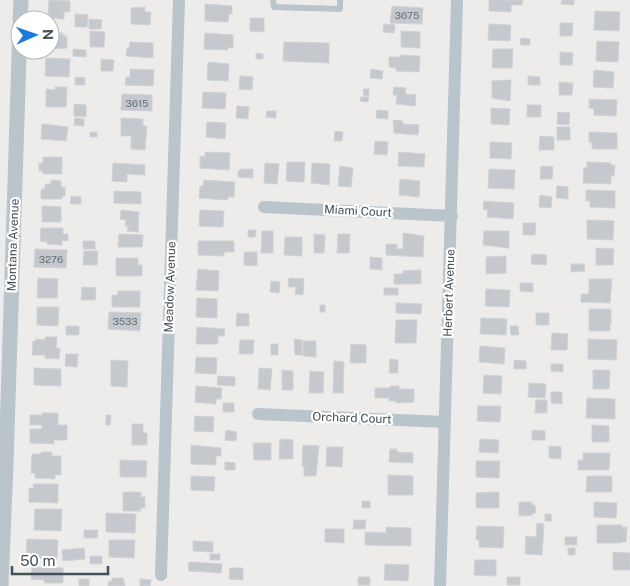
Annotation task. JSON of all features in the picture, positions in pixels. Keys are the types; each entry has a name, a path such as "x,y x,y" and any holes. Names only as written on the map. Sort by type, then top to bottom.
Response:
{"street":[{"name":"Meadow Avenue","path":"161,575 178,0"},
{"name":"Herbert Avenue","path":"440,586 457,0"},
{"name":"Montana Avenue","path":"1,586 3,463 19,60"},
{"name":"Miami Court","path":"264,207 452,216"},
{"name":"Orchard Court","path":"258,414 445,422"}],"lane":[{"path":"273,0 274,7 340,9 340,0"}],"building":[{"path":"49,0 70,1 70,12 64,12 64,19 60,19 60,10 48,10"},
{"path":"489,0 523,0 522,5 511,5 511,12 489,11"},
{"path":"562,0 574,0 574,5 561,4"},
{"path":"205,4 232,6 232,14 229,14 228,22 205,21"},
{"path":"392,6 423,8 422,24 390,23"},
{"path":"145,7 145,12 151,12 150,25 131,24 131,8"},
{"path":"595,11 620,12 619,31 594,30"},
{"path":"75,14 88,15 87,27 75,27"},
{"path":"250,18 264,18 264,32 250,31"},
{"path":"89,19 102,20 101,29 89,29"},
{"path":"560,23 573,23 572,36 560,36"},
{"path":"384,24 395,25 394,33 383,32"},
{"path":"489,24 511,25 510,41 488,40"},
{"path":"90,31 105,32 104,47 90,47"},
{"path":"401,31 420,32 420,48 401,47"},
{"path":"60,33 67,37 67,48 60,48"},
{"path":"205,33 233,35 233,48 228,47 228,50 204,49"},
{"path":"521,38 530,39 530,45 520,45"},
{"path":"597,41 619,42 618,62 596,61"},
{"path":"130,42 153,43 153,58 126,56"},
{"path":"284,42 329,43 329,63 283,61"},
{"path":"73,49 86,50 86,57 73,56"},
{"path":"493,49 513,49 512,68 492,68"},
{"path":"560,52 573,53 572,65 560,65"},
{"path":"256,53 263,54 263,59 256,59"},
{"path":"400,55 420,56 419,72 396,71 396,68 389,67 389,57 400,57"},
{"path":"70,59 69,77 45,76 46,60"},
{"path":"101,59 114,60 113,71 101,71"},
{"path":"208,62 229,64 228,81 207,80"},
{"path":"130,69 154,70 153,86 125,85 126,77 130,77"},
{"path":"371,69 383,71 382,79 370,78"},
{"path":"594,70 614,72 613,88 593,87"},
{"path":"240,76 253,77 252,90 239,89"},
{"path":"528,76 540,77 540,85 528,85"},
{"path":"75,77 85,78 85,85 75,85"},
{"path":"511,80 510,101 492,98 492,81"},
{"path":"559,82 573,83 572,95 559,95"},
{"path":"55,87 67,87 66,107 46,107 46,89 55,90"},
{"path":"394,87 406,88 405,94 416,95 415,106 396,104 397,95 393,95"},
{"path":"363,89 369,89 369,96 364,96"},
{"path":"203,92 226,93 225,109 202,108"},
{"path":"122,94 152,95 152,111 121,110"},
{"path":"361,97 369,97 368,102 360,101"},
{"path":"589,99 617,100 616,116 594,115 594,109 589,108"},
{"path":"74,104 86,105 86,117 74,116"},
{"path":"527,105 541,105 541,117 527,117"},
{"path":"237,106 249,107 248,119 236,118"},
{"path":"491,108 510,109 509,125 491,124"},
{"path":"377,110 388,111 388,119 376,118"},
{"path":"267,111 276,111 276,118 266,117"},
{"path":"558,112 570,113 569,125 557,124"},
{"path":"75,118 84,119 84,126 74,125"},
{"path":"121,118 143,119 143,126 147,126 145,150 131,149 131,136 121,136"},
{"path":"393,120 403,121 403,124 419,125 418,135 394,133"},
{"path":"207,122 226,123 225,139 206,137"},
{"path":"42,124 68,127 66,141 41,139"},
{"path":"557,127 570,127 570,140 557,140"},
{"path":"335,131 343,132 342,141 334,141"},
{"path":"90,132 97,132 97,137 90,137"},
{"path":"589,132 617,133 617,149 592,149 592,142 589,142"},
{"path":"540,136 554,137 554,150 539,150"},
{"path":"375,141 388,142 387,155 374,154"},
{"path":"490,142 512,143 511,159 490,158"},
{"path":"205,152 230,153 229,170 200,168 200,156 205,157"},
{"path":"399,152 425,154 424,167 398,166"},
{"path":"43,157 62,157 62,174 43,174 43,171 39,171 39,163 43,163"},
{"path":"287,162 305,162 304,182 286,181"},
{"path":"587,162 611,163 611,165 615,165 614,176 611,176 611,184 583,183 584,168 587,168"},
{"path":"113,163 145,165 145,175 127,174 127,182 112,181"},
{"path":"265,163 279,164 277,184 264,183"},
{"path":"312,163 330,164 329,185 311,183"},
{"path":"340,166 353,168 351,187 338,186"},
{"path":"541,166 553,167 552,179 540,179"},
{"path":"253,169 253,178 238,177 238,171"},
{"path":"489,169 515,170 514,189 488,188"},
{"path":"400,179 420,181 419,197 399,195"},
{"path":"51,180 61,181 61,187 65,187 65,196 62,196 62,199 41,199 41,189 45,189 45,184 51,184"},
{"path":"204,180 235,182 234,197 228,197 228,200 199,198 200,186 203,186"},
{"path":"557,186 568,187 568,199 556,198"},
{"path":"586,190 615,191 615,208 590,207 590,201 586,201"},
{"path":"114,191 141,192 141,204 114,203"},
{"path":"540,195 552,197 551,208 539,207"},
{"path":"71,196 81,197 81,204 70,204"},
{"path":"484,201 514,203 513,219 487,217 488,210 483,209"},
{"path":"42,206 61,207 61,222 42,222"},
{"path":"121,210 139,212 138,232 127,231 128,226 125,226 126,220 120,219"},
{"path":"200,210 224,211 223,227 199,226"},
{"path":"587,220 614,221 613,240 587,239"},
{"path":"523,223 536,223 535,235 523,235"},
{"path":"41,228 63,228 63,234 68,234 68,241 62,240 62,245 47,244 47,242 40,241"},
{"path":"248,230 256,230 255,237 248,237"},
{"path":"262,231 273,231 273,253 261,253"},
{"path":"484,231 509,231 509,248 483,245"},
{"path":"403,233 424,236 423,257 386,255 386,244 397,244 397,249 403,249"},
{"path":"119,234 143,235 142,247 118,247"},
{"path":"314,234 325,235 324,253 314,253"},
{"path":"338,234 350,234 349,253 337,253"},
{"path":"285,237 302,237 302,256 284,255"},
{"path":"83,241 95,241 95,249 83,249"},
{"path":"198,241 234,241 234,252 224,252 224,256 198,255"},
{"path":"596,248 614,249 613,265 596,265"},
{"path":"35,249 67,250 66,268 34,267"},
{"path":"84,251 98,251 97,265 83,265"},
{"path":"244,252 257,252 257,266 244,265"},
{"path":"532,254 547,255 546,265 531,264"},
{"path":"506,256 506,273 486,274 486,257"},
{"path":"370,257 382,258 382,270 370,269"},
{"path":"116,258 138,258 138,265 142,265 142,276 116,276"},
{"path":"571,264 584,264 585,271 571,272"},
{"path":"198,269 219,271 218,291 196,290"},
{"path":"421,270 421,284 394,284 394,274 403,274 403,271"},
{"path":"38,278 58,279 57,298 37,298"},
{"path":"289,278 304,279 303,295 295,294 296,287 288,287"},
{"path":"589,279 612,279 610,303 581,302 581,294 589,294"},
{"path":"271,281 280,282 279,293 270,292"},
{"path":"520,283 533,283 533,292 520,291"},
{"path":"82,287 96,288 95,300 81,300"},
{"path":"384,288 398,288 398,295 384,295"},
{"path":"486,289 510,290 509,307 485,306"},
{"path":"118,291 140,291 140,307 112,307 112,295 118,295"},
{"path":"197,298 217,299 217,318 196,317"},
{"path":"396,303 422,304 421,314 396,313"},
{"path":"320,305 325,305 325,312 320,312"},
{"path":"37,307 59,307 58,326 37,325"},
{"path":"589,309 611,309 610,331 589,331"},
{"path":"109,312 141,313 140,331 108,329"},
{"path":"237,313 249,314 249,326 236,326"},
{"path":"536,313 549,313 549,325 536,325"},
{"path":"481,318 507,319 506,335 480,334"},
{"path":"396,320 417,320 416,343 395,343"},
{"path":"66,326 79,326 79,335 66,335"},
{"path":"510,326 518,326 519,335 511,335"},
{"path":"197,327 225,329 224,336 218,336 218,344 196,344"},
{"path":"552,333 568,334 567,350 551,350"},
{"path":"45,337 57,337 56,348 60,348 59,359 45,358 45,355 32,355 33,341 36,341 36,339 45,340"},
{"path":"294,339 302,340 302,355 295,355"},
{"path":"588,339 617,340 616,360 588,359"},
{"path":"240,340 254,340 253,354 239,354"},
{"path":"303,341 316,341 316,357 303,356"},
{"path":"271,344 278,344 278,355 271,355"},
{"path":"351,344 366,345 366,363 350,363"},
{"path":"480,346 505,348 504,364 479,362"},
{"path":"66,354 78,354 77,367 65,366"},
{"path":"196,357 217,358 216,374 195,373"},
{"path":"390,359 398,360 398,373 389,373"},
{"path":"111,360 128,361 127,387 111,386"},
{"path":"514,360 526,361 526,369 514,369"},
{"path":"334,361 344,362 343,393 333,393"},
{"path":"551,364 563,364 563,372 551,371"},
{"path":"34,368 61,369 61,386 34,385"},
{"path":"259,368 272,369 270,390 258,389"},
{"path":"282,370 293,371 293,390 282,390"},
{"path":"593,370 610,370 609,389 593,389"},
{"path":"310,371 324,372 323,393 309,393"},
{"path":"484,375 502,376 501,394 483,393"},
{"path":"218,376 235,377 235,386 217,385"},
{"path":"529,383 546,384 545,398 528,397"},
{"path":"196,386 222,388 221,399 216,399 216,404 195,402"},
{"path":"390,386 399,386 399,389 414,389 414,402 396,403 396,401 389,401 389,398 375,398 375,388 390,388"},
{"path":"551,392 562,392 562,404 551,403"},
{"path":"587,398 615,399 615,419 586,418"},
{"path":"536,400 547,400 547,413 535,413"},
{"path":"223,403 234,403 234,412 223,412"},
{"path":"478,406 501,406 500,422 477,421"},
{"path":"42,413 58,413 58,425 67,425 67,440 54,440 54,444 30,443 30,429 42,429 42,425 30,425 30,415 42,415"},
{"path":"106,415 111,415 110,425 106,425"},
{"path":"195,416 214,417 213,432 194,431"},
{"path":"132,424 143,424 143,433 147,433 147,445 132,445"},
{"path":"592,425 609,426 609,442 592,442"},
{"path":"226,430 237,432 236,441 225,440"},
{"path":"532,430 545,431 545,440 532,440"},
{"path":"280,439 293,440 293,459 279,459"},
{"path":"480,439 499,440 498,453 479,452"},
{"path":"253,443 271,443 271,460 254,460"},
{"path":"191,445 221,448 221,456 216,456 216,465 191,464"},
{"path":"303,445 319,446 316,476 304,476 304,466 302,466"},
{"path":"549,446 561,447 561,459 549,458"},
{"path":"327,447 343,447 342,467 326,466"},
{"path":"390,449 397,449 397,452 413,453 413,463 389,462"},
{"path":"41,452 52,452 52,456 61,456 61,475 55,475 55,479 35,478 35,473 31,473 32,454 41,454"},
{"path":"583,453 610,453 609,470 578,470 578,460 583,460"},
{"path":"120,460 147,461 146,477 120,477"},
{"path":"476,461 500,461 499,478 476,477"},
{"path":"225,462 235,463 235,470 225,470"},
{"path":"388,475 413,476 413,495 388,495"},
{"path":"191,476 215,477 214,491 191,490"},
{"path":"587,476 612,476 612,492 586,492"},
{"path":"33,484 58,484 58,503 29,502 29,488 34,488"},
{"path":"123,492 141,492 141,497 145,497 145,508 140,508 141,511 123,511"},
{"path":"499,492 499,508 476,508 476,493"},
{"path":"362,501 370,501 370,508 362,508"},
{"path":"519,502 532,502 532,505 535,505 536,513 519,516"},
{"path":"594,502 617,503 616,518 594,517"},
{"path":"35,509 62,509 61,531 34,530"},
{"path":"106,513 136,514 135,533 106,532"},
{"path":"545,514 551,514 552,521 545,521"},
{"path":"354,520 366,520 365,529 353,529"},
{"path":"537,523 544,524 542,555 525,554 526,536 536,537"},
{"path":"597,525 622,525 622,527 627,527 626,542 597,543"},
{"path":"477,526 504,527 503,548 479,547 479,540 476,539"},
{"path":"386,527 411,528 411,546 365,545 365,532 386,533"},
{"path":"325,529 344,529 344,543 325,542"},
{"path":"84,530 98,530 97,538 84,538"},
{"path":"565,537 577,537 577,545 565,545"},
{"path":"27,539 58,540 57,559 26,558"},
{"path":"109,540 135,540 134,558 109,557"},
{"path":"193,541 213,542 213,552 193,551"},
{"path":"84,548 85,559 63,561 62,550"},
{"path":"568,548 575,548 575,555 568,555"},
{"path":"613,552 630,553 630,570 613,570"},
{"path":"210,554 220,554 220,560 210,560"},
{"path":"90,556 102,556 102,564 90,564"},
{"path":"475,560 496,560 496,576 474,575"},
{"path":"188,563 222,564 221,573 189,571"},
{"path":"385,564 409,565 408,581 384,580"},
{"path":"32,567 63,568 63,583 44,583 44,580 31,579"},
{"path":"230,568 243,568 243,580 229,579"},
{"path":"358,577 370,577 370,585 358,585"},
{"path":"507,577 520,577 520,585 507,585"},
{"path":"112,578 123,578 125,586 108,586"},
{"path":"79,579 89,579 89,586 79,586"},
{"path":"140,579 151,580 150,586 140,586"}]}
